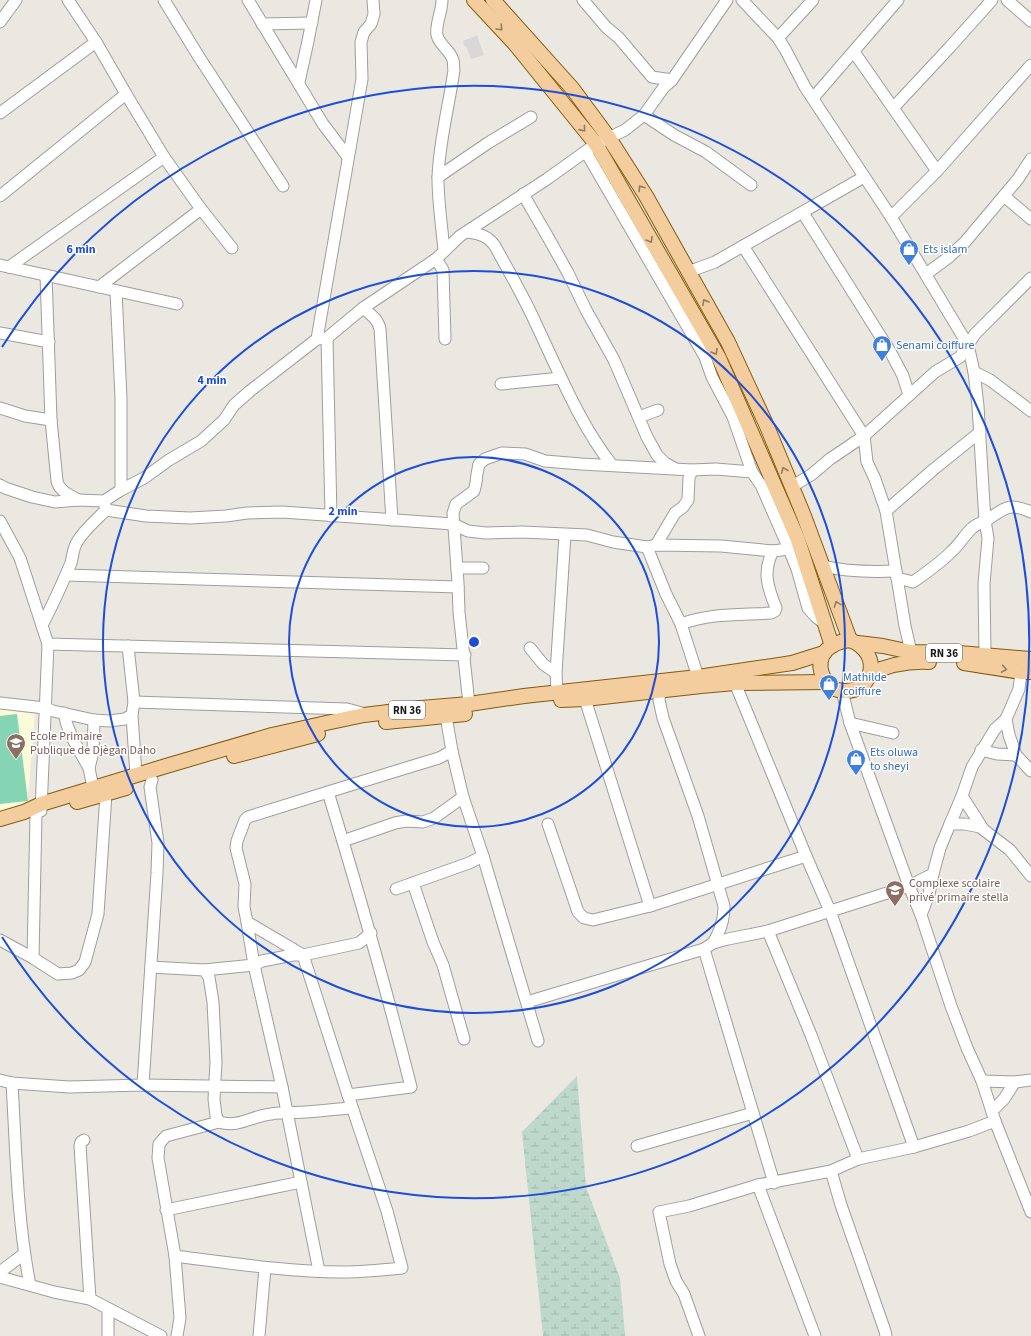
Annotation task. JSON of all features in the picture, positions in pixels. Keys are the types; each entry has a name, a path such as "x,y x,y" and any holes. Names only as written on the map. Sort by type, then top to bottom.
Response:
{"main road":[{"path":"474,0 515,44 591,148 719,358 797,537 825,624 828,649 821,660 820,666 822,675 826,682"},
{"path":"493,0 572,88 609,138 646,196 728,342 766,424 854,642 865,649 870,657 870,674"},
{"name":"RN 36","path":"0,825 94,788 136,775 272,735 364,715 698,677 792,663 828,649 836,642 854,642 911,652 985,655 1031,659"},
{"name":"RN 36","path":"0,819 24,812 39,810 106,794 200,765 356,725 473,713 563,700 735,683 826,682 833,689 850,691 859,688 865,683 870,674 881,668 912,661 956,662 1026,672"}],"street":[{"path":"0,22 16,0"},
{"path":"68,0 96,42 164,157 201,209 232,248"},
{"path":"164,0 199,57 284,186"},
{"path":"248,0 299,82 323,124 348,157"},
{"path":"299,82 316,0"},
{"path":"331,516 322,338 348,157 362,79 361,42 364,32 371,24 374,14 374,0"},
{"path":"442,0 442,10 437,35 453,60 454,70 444,127 438,177 444,251"},
{"path":"584,0 606,28 620,38 652,77 654,100"},
{"path":"42,625 66,575 76,544 82,534 105,506 121,490 144,478 169,460 201,441 224,420 234,405 250,391 363,308 436,260 453,242 547,179 572,160 625,130 644,115 664,87 672,80 727,0"},
{"path":"742,0 778,38 805,87 891,217 968,345 974,372 980,432 985,521 988,538 984,584 985,655"},
{"path":"778,38 813,0"},
{"path":"813,98 898,0"},
{"path":"893,108 992,0"},
{"path":"1007,0 1031,22"},
{"path":"262,24 312,23"},
{"path":"0,113 96,42"},
{"path":"854,52 936,171"},
{"path":"891,217 936,171 1031,66"},
{"path":"652,77 672,80"},
{"path":"0,196 126,94"},
{"path":"644,115 674,135 706,152 751,184"},
{"path":"438,177 530,117"},
{"path":"591,148 706,357 712,377 732,417 752,472 761,485 789,549 797,569 808,608 816,618 825,624"},
{"path":"5,266 164,157"},
{"path":"926,274 961,246 1018,179 1031,159"},
{"path":"688,272 715,262 864,177"},
{"path":"524,194 614,360 640,417 647,437 657,455 665,463 674,468"},
{"path":"1004,196 1031,219"},
{"path":"99,287 201,209"},
{"path":"802,213 891,352 903,376 909,395"},
{"path":"467,232 484,235 490,239 495,246 536,323 561,378 593,438 612,465"},
{"path":"743,246 864,436 867,462 875,479 886,511 905,626 911,652"},
{"path":"436,260 443,270 445,340"},
{"path":"5,266 177,304"},
{"path":"46,275 51,420 58,487 78,500"},
{"path":"791,487 811,475 830,459 864,436 936,372 960,357 975,334 1029,285"},
{"path":"116,290 121,398 121,490"},
{"path":"363,308 376,319 379,323 380,329 392,520"},
{"path":"0,333 49,342"},
{"path":"974,372 990,380 1031,412"},
{"path":"501,384 561,378"},
{"path":"0,408 25,416 51,420"},
{"path":"640,417 658,410"},
{"path":"886,511 934,468 980,432"},
{"path":"469,704 465,655 459,612 453,513 456,504 474,491 479,464 485,459 502,453 525,454 545,461 752,472"},
{"path":"651,546 675,513 683,507 688,500 692,470"},
{"path":"0,485 32,497 55,502 78,500 146,516 190,518 247,513 282,512 454,524 468,531 486,533 522,532 587,535 613,542 651,546 721,546 773,551 789,549"},
{"path":"900,594 952,552 978,523 985,521 1004,508 1013,506 1031,512"},
{"path":"0,521 20,558 48,644 33,958"},
{"path":"556,692 565,535"},
{"path":"651,546 666,594 681,624 698,677"},
{"path":"681,624 700,618 771,613 775,611 776,608 768,588 767,572 769,558 773,551"},
{"path":"823,566 838,570 896,574 913,582"},
{"path":"457,568 483,568"},
{"path":"66,575 458,587"},
{"path":"48,644 465,655"},
{"path":"128,646 134,702 132,715 136,775"},
{"path":"530,648 543,664 556,673"},
{"path":"921,915 929,894 940,848 962,796 972,767 995,729 1006,719 1026,672"},
{"path":"735,683 830,911 914,1147"},
{"path":"660,691 659,700 663,718 698,816 724,906 724,935"},
{"path":"842,691 850,723 921,915 966,1048 982,1081 1031,1212"},
{"path":"585,699 650,906"},
{"path":"134,702 347,709 362,713 364,715"},
{"path":"0,703 45,708 94,720 109,721 125,719 132,715"},
{"path":"64,713 67,727 71,736 89,768 94,788"},
{"path":"446,716 452,751 463,797 483,856 538,1041"},
{"path":"1006,719 1009,735 1016,755 1031,771"},
{"path":"89,768 93,752 94,720"},
{"path":"850,723 892,734"},
{"path":"981,750 996,754 1016,755"},
{"path":"319,1271 286,1113 282,1087 254,965 244,907 245,884 236,848 237,841 248,816 439,758 452,751"},
{"path":"143,1085 158,843 150,787 152,780"},
{"path":"328,792 375,948 411,1087 348,1095"},
{"path":"0,940 58,974 72,973 79,970 85,962 98,914 106,794"},
{"path":"962,796 983,829"},
{"path":"343,841 395,823 406,821 423,822 434,818 463,797"},
{"path":"548,824 578,912 584,918 593,920 650,906 806,856"},
{"path":"950,824 965,824 980,827 1010,850 1031,876"},
{"path":"396,889 469,863 483,856"},
{"path":"527,1002 708,946 724,935 768,931 910,886 933,874"},
{"path":"413,882 433,942 443,965 464,1039"},
{"path":"175,1256 265,1268 319,1271 344,1272 402,1268 387,1211 374,1170 352,1108 303,956 247,922"},
{"path":"768,931 811,1035 858,1159"},
{"path":"151,967 204,970 254,965 262,961 293,955 303,956 359,943 370,933"},
{"path":"359,943 375,948"},
{"path":"708,946 753,1113 774,1183"},
{"path":"204,970 209,977 213,1002 216,1062 214,1099 216,1116 220,1122"},
{"path":"0,1080 12,1083 69,1087 215,1085 282,1087"},
{"path":"982,1081 1016,1082 1031,1080"},
{"path":"699,1336 684,1294 676,1281 670,1264 659,1212 689,1206 758,1185 831,1171 858,1159 914,1147 969,1131 994,1116 1016,1082"},
{"path":"12,1083 16,1160 24,1254 30,1285"},
{"path":"177,1336 180,1318 175,1256 158,1158 160,1144 166,1136 220,1122 227,1124 238,1124 252,1118 271,1114 352,1108"},
{"path":"637,1146 753,1113"},
{"path":"84,1140 81,1142 80,1146 90,1299"},
{"path":"831,1171 841,1205 886,1336"},
{"path":"166,1210 301,1182"},
{"path":"758,1185 815,1336"},
{"path":"0,1272 24,1254"},
{"path":"259,1336 265,1268"},
{"path":"0,1277 90,1299 161,1336"},
{"path":"108,1309 108,1336"}],"shaded area":[{"path":"477,35 484,55 471,59 463,41"},
{"name":"Ecole Primaire Publique de Djègan Daho","path":"0,709 35,714 27,807 0,813"}],"green space":[{"name":"Ecole Primaire Publique de Djègan Daho","path":"17,714 28,801 0,804 0,716"},
{"path":"577,1076 586,1187 620,1278 625,1336 543,1336 522,1132"}],"place":[{"name":"Ets islam","path":"909,266"},
{"name":"Senami coiffure","path":"882,362"},
{"name":"Mathilde coiffure","path":"829,701"},
{"name":"Ecole Primaire Publique de Djègan Daho","path":"16,760"},
{"name":"Ets oluwa to sheyi","path":"856,776"},
{"name":"Complexe scolaire privé primaire stella","path":"895,907"}]}
